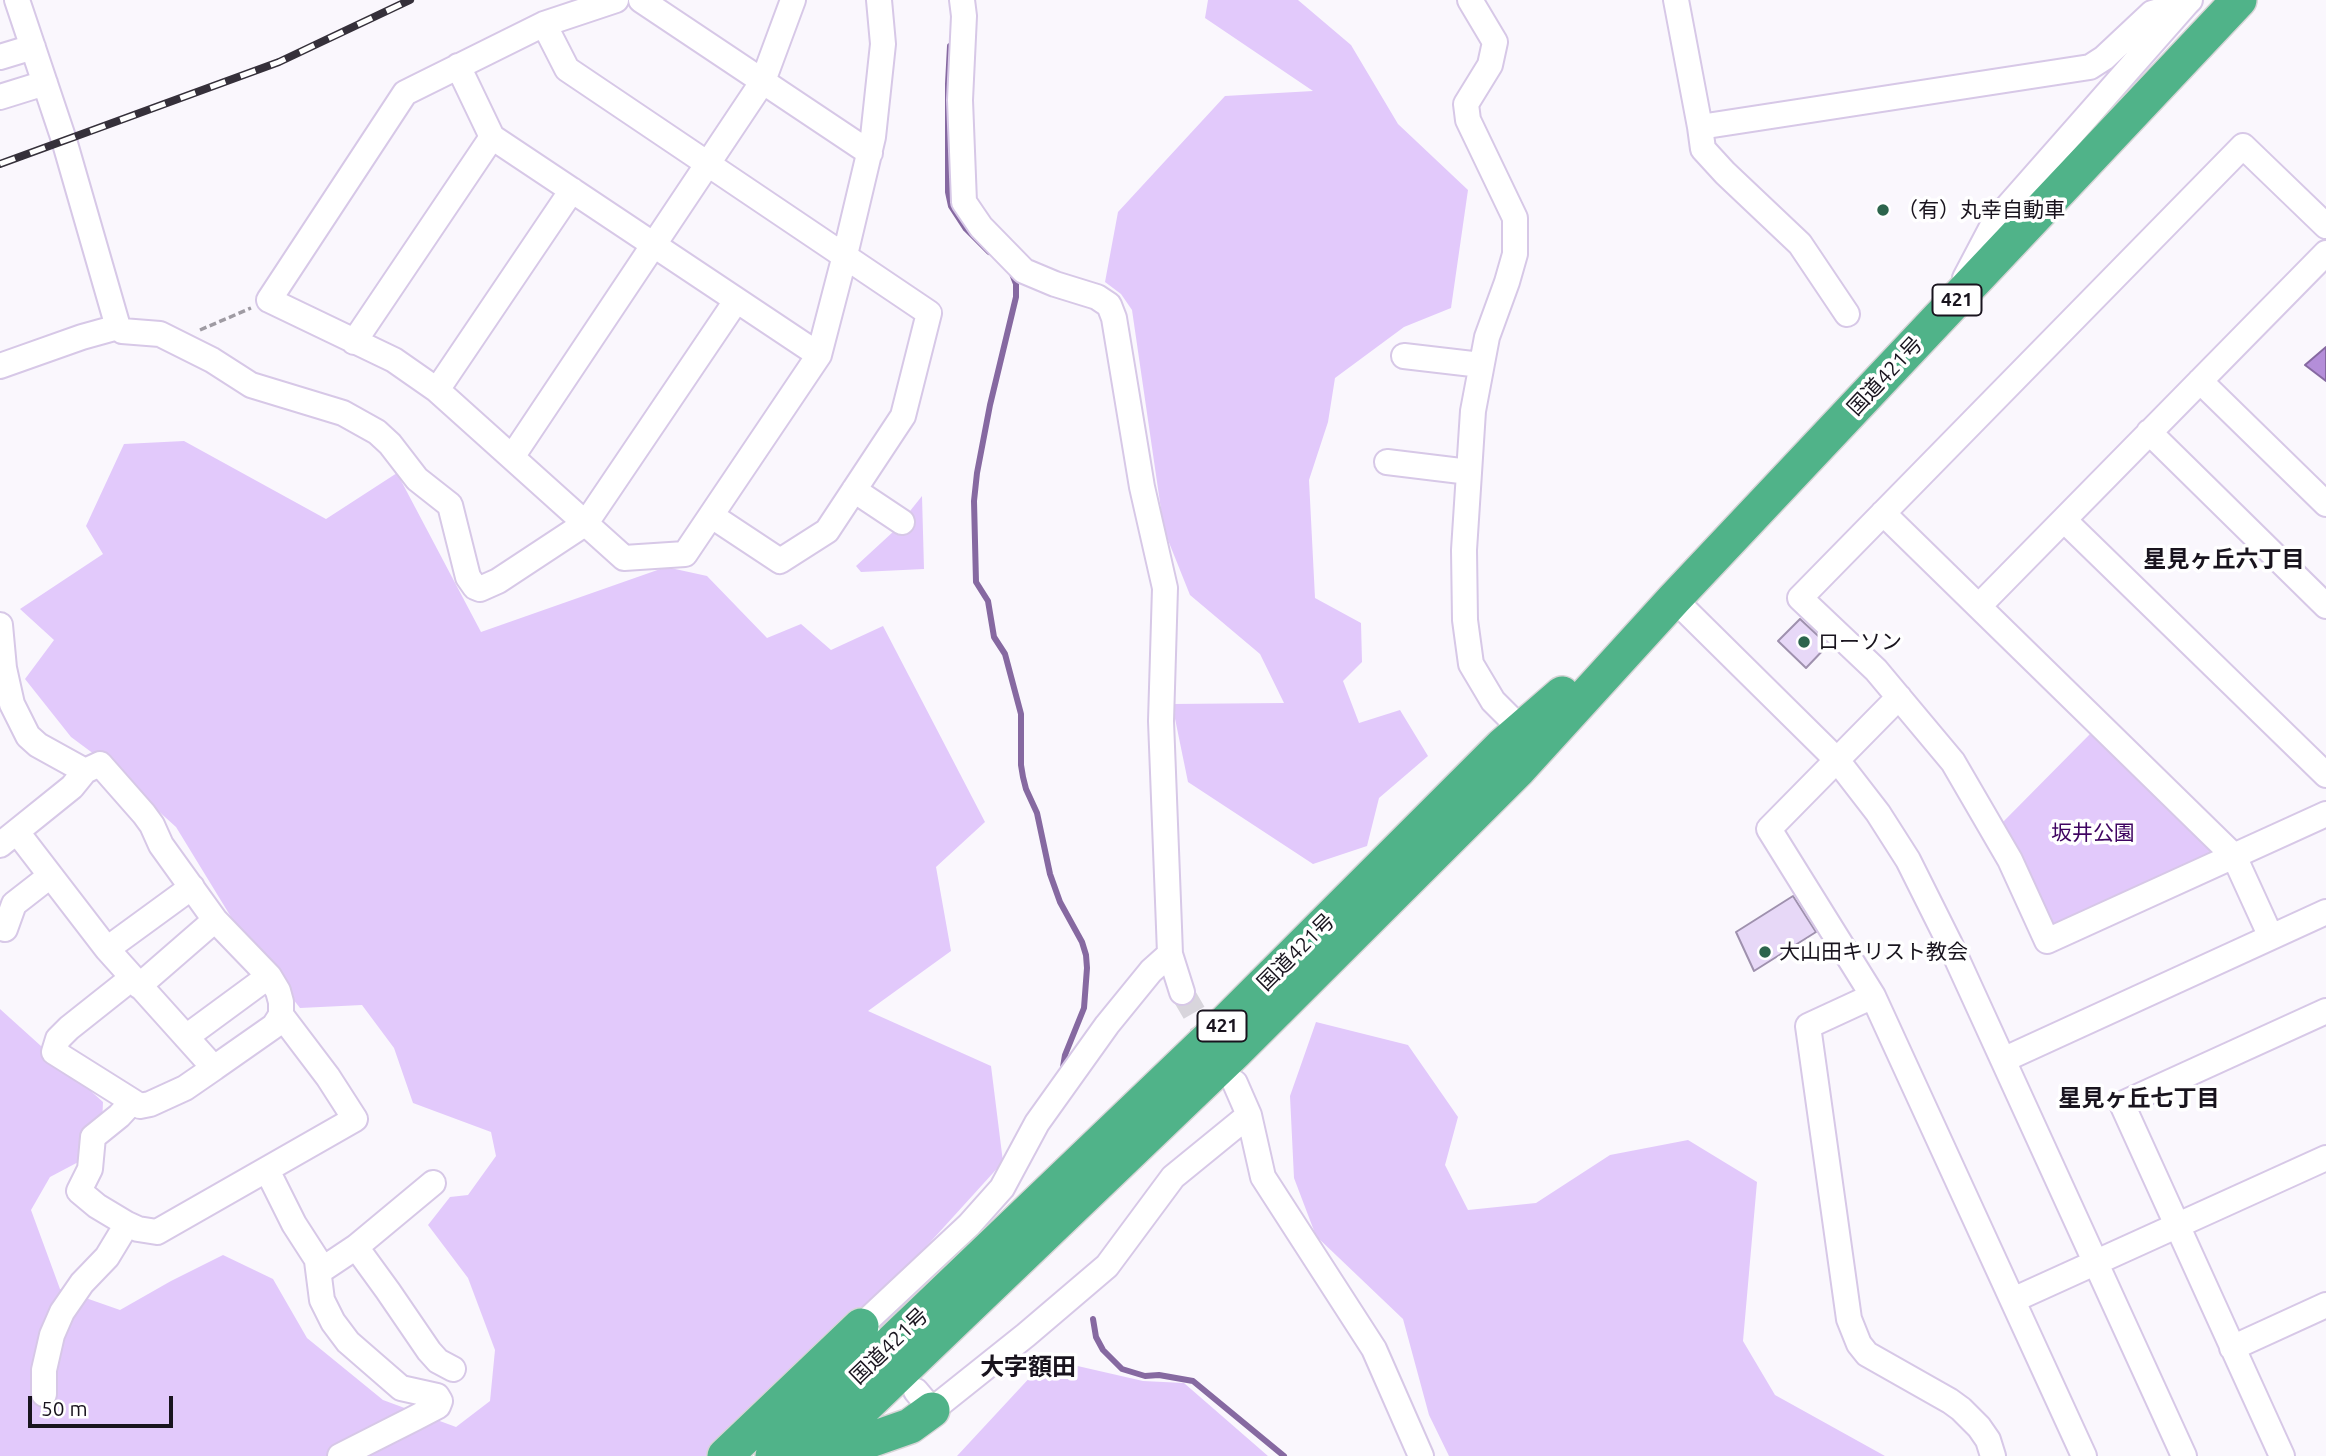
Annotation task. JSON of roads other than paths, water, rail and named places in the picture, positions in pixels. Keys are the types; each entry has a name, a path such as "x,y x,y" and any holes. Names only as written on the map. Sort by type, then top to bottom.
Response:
{"highway":[{"name":"国道421号","path":"813,1456 1235,1052 1519,769 1674,599 2239,0"},
{"name":"国道421号","path":"773,1456 1219,1029 1521,729 1674,599"},
{"path":"725,1456 866,1331"},
{"path":"852,1456 867,1441 910,1426 924,1400"}],"street":[{"path":"17,0 65,140 118,327 122,331 160,334 212,360 251,385 343,413 377,432 390,444 417,479 450,505 468,578 475,587 487,587 586,523 736,301"},
{"path":"616,0 544,24 405,93 269,300 394,360 437,390 624,558 685,554 819,355 870,153 883,44 879,0"},
{"path":"641,0 870,153"},
{"path":"512,457 763,81 793,0"},
{"path":"962,0 964,16 960,100 964,202 981,227 1024,271 1097,297 1109,305 1114,318 1142,487 1165,589 1161,721 1170,954 1182,992"},
{"path":"1470,0 1495,42 1490,65 1466,104 1468,120 1515,218 1515,254 1486,337 1472,411 1464,550 1465,620 1471,664 1493,701 1521,729"},
{"path":"1676,0 1703,149 1800,244 1847,314"},
{"path":"1700,127 2090,67 2104,58 2152,13 2188,2"},
{"path":"1950,307 1995,221 2188,2"},
{"path":"544,24 567,69 929,313 903,416 827,531 780,561 712,516"},
{"path":"0,57 33,47"},
{"path":"458,66 492,136 819,355"},
{"path":"0,97 45,83"},
{"path":"354,342 492,136"},
{"path":"2326,226 2243,146 1800,598 1876,670 1953,762 2010,860 2047,941 2326,814"},
{"path":"437,390 572,190"},
{"path":"1979,606 2326,253"},
{"path":"0,366 118,327"},
{"path":"1404,356 1481,365"},
{"path":"2200,381 2326,504"},
{"path":"2149,432 2326,606"},
{"path":"1387,462 1469,472"},
{"path":"854,490 902,522"},
{"path":"1883,513 2234,856 2272,937"},
{"path":"2064,520 2326,775"},
{"path":"1674,599 1837,760 1878,813 1908,860 2003,1060 2184,1456"},
{"path":"0,625 4,668 12,705 28,736 38,745 85,771"},
{"path":"1899,697 1769,829 1873,996 2084,1456"},
{"path":"214,1068 136,982 107,949 50,876 8,839 72,787 85,771 100,764 152,825 161,845 215,920 269,976 278,990 281,1015 274,1026 214,1068 185,1088 140,1106 54,1052 58,1039 69,1028 136,982 215,920"},
{"path":"5,929 14,904 50,876"},
{"path":"107,949 192,887"},
{"path":"2003,1060 2326,912"},
{"path":"866,1331 1002,1188 1037,1123 1099,1036 1151,971 1170,954"},
{"path":"186,1037 269,976"},
{"path":"1873,996 1808,1026 1849,1319 1859,1344 1867,1354 1961,1409 1988,1440 1993,1456"},
{"path":"2282,1456 2122,1104 2326,1011"},
{"path":"132,1102 93,1137 90,1169 79,1191 97,1206 127,1224 157,1232 355,1119 328,1077 281,1015"},
{"path":"1235,1083 1249,1115 1263,1177 1374,1349 1422,1456"},
{"path":"924,1400 1026,1335 1107,1266 1173,1177 1249,1115"},
{"path":"2013,1300 2326,1158"},
{"path":"267,1170 293,1224 323,1269 356,1247 433,1183"},
{"path":"44,1394 44,1370 52,1335 62,1311 82,1283 107,1257 127,1224"},
{"path":"356,1247 429,1352 438,1361 453,1369"},
{"path":"317,1261 322,1300 333,1322 348,1342 401,1388 437,1396 440,1401 438,1406 340,1456"},
{"path":"2232,1348 2326,1305"}],"waterway":[{"path":"950,46 948,192 951,206 966,229 989,252"},
{"path":"1012,274 1016,284 1016,297 977,473 974,501 976,582 988,601 994,637 1005,654 1021,714 1023,777 1037,813 1050,874 1060,902 1082,942 1086,955 1084,1008 1065,1055 1063,1067"},
{"path":"1093,1319 1096,1337 1103,1350 1122,1369 1145,1376 1159,1375 1193,1381 1284,1456"}],"tunnel":[{"path":"1182,992 1217,1052"}],"railway":[{"path":"0,164 279,62 410,0"}],"place":[{"name":"（有）丸幸自動車","path":"1883,210"},
{"name":"ローソン","path":"1804,642"},
{"name":"大山田キリスト教会","path":"1765,952"}],"district":[{"name":"星見ヶ丘六丁目","path":"2224,559"},
{"name":"星見ヶ丘七丁目","path":"2139,1098"},
{"name":"大字額田","path":"1028,1367"}],"park label":[{"name":"坂井公園","path":"2093,833"}]}
